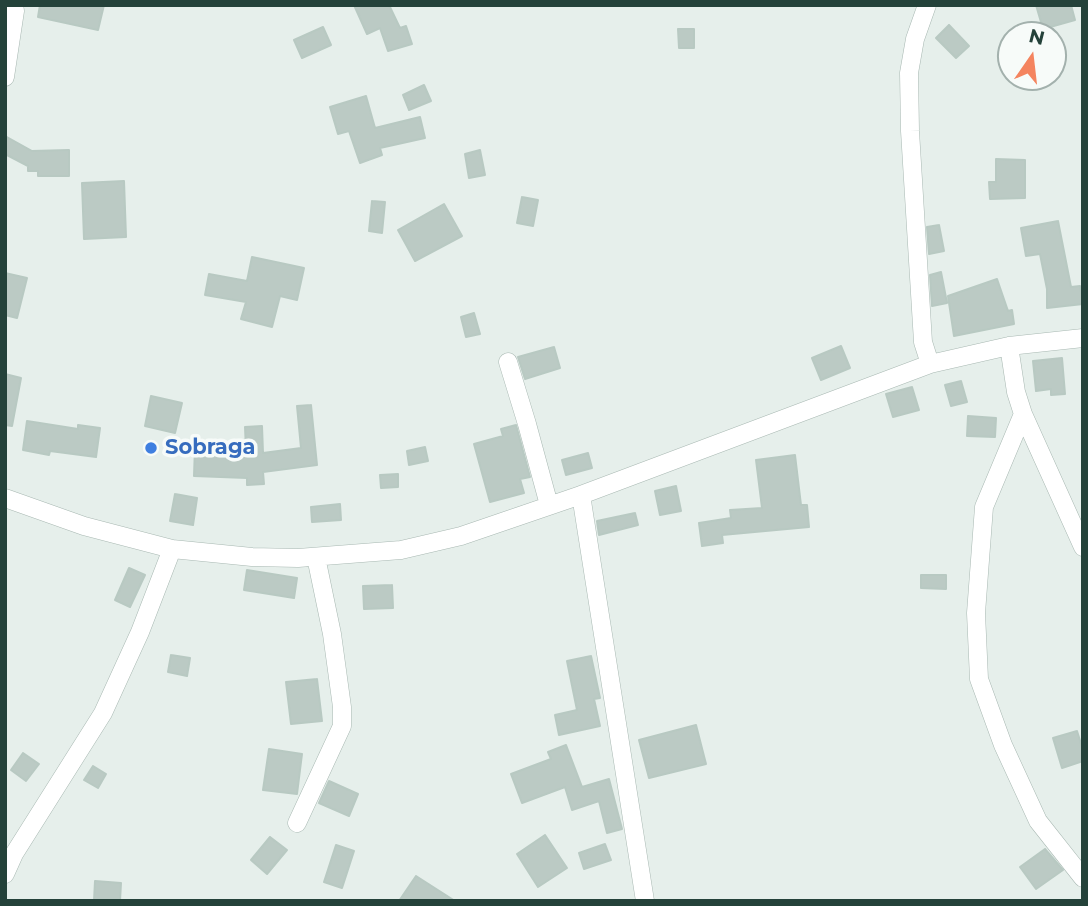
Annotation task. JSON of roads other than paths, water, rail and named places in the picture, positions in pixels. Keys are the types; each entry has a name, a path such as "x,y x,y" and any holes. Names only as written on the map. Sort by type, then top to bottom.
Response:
{"street":[{"path":"5,78 14,5"},
{"path":"927,5 915,39 909,73 923,342 930,364"},
{"path":"5,498 84,526 172,548 251,557 316,557 401,550 461,536 581,495 930,364 1009,346 1083,338"},
{"path":"1009,346 1016,392 1023,414 1083,547"},
{"path":"508,362 549,505"},
{"path":"1023,414 984,507 976,613 979,679 1003,745 1038,821 1083,878"},
{"path":"581,495 645,901"},
{"path":"5,874 14,854 103,713 140,632 172,548"},
{"path":"297,823 342,726 332,634 316,557"}],"place":[{"name":"Sobraga","path":"151,448"}]}
